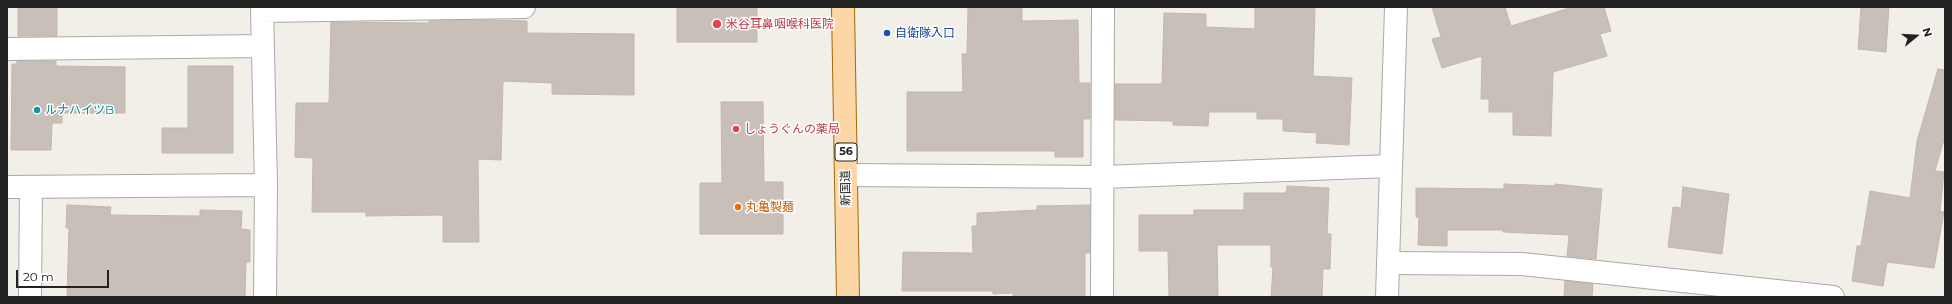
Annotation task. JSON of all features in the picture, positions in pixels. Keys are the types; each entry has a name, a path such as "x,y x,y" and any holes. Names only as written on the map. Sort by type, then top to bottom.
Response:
{"main road":[{"name":"新国道","path":"843,7 848,297"}],"street":[{"path":"265,297 266,185 262,9 524,7"},
{"path":"1102,297 1103,7"},
{"path":"1387,297 1396,7"},
{"path":"7,49 263,46"},
{"path":"846,175 1103,177 1390,166"},
{"path":"7,187 266,185"},
{"path":"30,297 31,187"},
{"path":"1388,263 1522,264 1833,297"}],"building":[{"path":"18,7 57,7 57,36 18,36"},
{"name":"米谷耳鼻咽喉科医院","path":"677,7 757,7 757,42 677,42"},
{"path":"968,7 1022,7 1022,21 1078,20 1079,83 1090,83 1090,119 1083,119 1083,157 1055,157 1055,151 907,151 907,92 963,92 962,54 967,54"},
{"path":"1255,7 1315,7 1313,76 1352,78 1349,145 1316,143 1317,133 1283,131 1283,119 1257,119 1257,112 1209,112 1208,126 1173,125 1173,121 1115,120 1115,84 1162,84 1164,13 1206,14 1206,27 1255,29"},
{"path":"1432,7 1505,7 1511,26 1573,7 1604,7 1611,31 1600,34 1607,56 1553,72 1551,136 1513,135 1513,112 1489,112 1489,99 1481,99 1482,56 1442,68 1432,39 1441,37"},
{"path":"1861,7 1889,7 1886,52 1858,49"},
{"path":"429,21 527,21 527,33 634,34 634,95 552,94 552,83 503,81 501,160 478,159 479,242 443,242 443,215 366,216 366,212 312,212 313,158 295,157 296,103 329,103 331,22 429,23"},
{"path":"17,61 56,61 56,66 125,67 125,113 62,113 62,123 52,123 51,150 11,150 12,64 17,64"},
{"path":"188,66 233,66 233,153 162,153 162,128 188,128"},
{"path":"1938,69 1945,70 1945,136 1935,171 1944,172 1940,211 1944,212 1934,268 1887,262 1883,286 1852,281 1857,246 1861,246 1870,191 1910,198 1917,141"},
{"path":"721,102 763,102 764,182 783,182 783,234 700,234 700,183 722,183"},
{"path":"1504,184 1555,186 1555,184 1602,189 1596,259 1567,256 1569,235 1503,232 1503,230 1447,230 1447,246 1418,245 1419,217 1416,217 1416,188 1504,189"},
{"path":"1287,186 1329,188 1327,234 1331,234 1330,269 1323,269 1322,297 1271,297 1273,267 1271,267 1271,245 1217,245 1218,297 1169,297 1168,251 1139,251 1139,215 1194,215 1194,210 1244,210 1244,193 1286,193"},
{"path":"1683,187 1729,194 1722,254 1668,247 1673,207 1681,208"},
{"path":"67,205 111,207 110,215 200,216 200,210 242,211 241,229 250,230 250,262 246,262 245,297 67,297 69,228 66,228"},
{"path":"1090,205 1090,253 1085,253 1085,297 1013,297 1013,293 993,294 993,291 902,291 903,252 973,253 972,226 977,226 977,213 1037,210 1037,206"},
{"path":"1565,281 1593,284 1592,297 1564,297"}],"place":[{"name":"米谷耳鼻咽喉科医院","path":"717,24"},
{"name":"自衛隊入口","path":"887,33"},
{"name":"ルナハイツB","path":"37,110"},
{"name":"しょうぐんの薬局","path":"736,129"},
{"name":"丸亀製麺","path":"738,207"}]}
